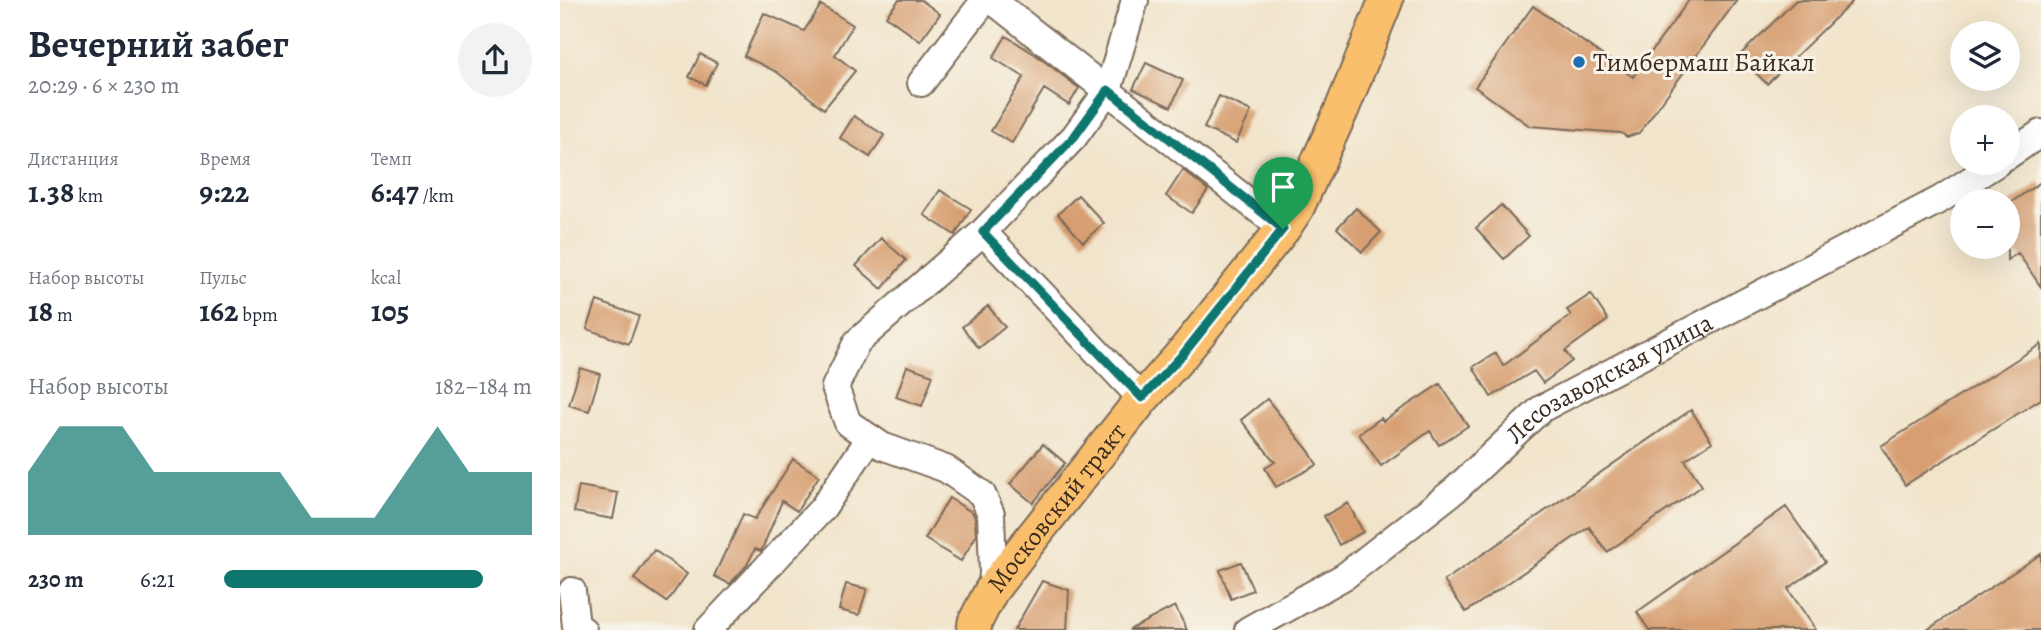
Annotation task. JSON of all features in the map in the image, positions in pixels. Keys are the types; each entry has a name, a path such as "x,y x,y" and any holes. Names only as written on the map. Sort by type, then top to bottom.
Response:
{"main road":[{"name":"Московский тракт","path":"974,630 975,622 991,591 1142,398 1184,353 1297,208 1342,109 1386,0"}],"street":[{"path":"921,83 985,0"},
{"path":"992,0 1283,229"},
{"path":"991,591 993,573 990,514 982,494 946,469 882,446 848,423 835,387 857,342 983,232 1074,137 1108,90 1135,0"},
{"path":"2020,148 2041,134"},
{"name":"Лесозаводская улица","path":"1248,630 1345,576 1455,491 1541,409 1941,200 1979,175"},
{"path":"983,232 1142,398"},
{"path":"708,630 822,509 870,438"},
{"path":"572,591 576,626 583,630"}],"building":[{"path":"899,0 921,0 940,14 920,41 886,16"},
{"path":"1689,0 1737,0 1639,133 1627,137 1621,133 1530,126 1475,87 1533,6 1633,77"},
{"path":"1796,0 1854,0 1767,84 1739,56"},
{"path":"821,5 853,25 835,55 855,71 824,109 777,72 744,56 764,13 804,31"},
{"path":"1006,36 1079,88 1069,105 1044,89 1012,143 991,131 1024,77 993,58"},
{"path":"700,54 717,63 706,85 689,77"},
{"path":"1146,63 1183,80 1171,107 1133,89"},
{"path":"1219,96 1251,111 1236,143 1204,128"},
{"path":"854,116 884,135 870,157 840,138"},
{"path":"1183,170 1208,190 1192,213 1166,196"},
{"path":"2041,182 2041,287 2020,256 2020,196"},
{"path":"940,190 971,209 955,235 924,215"},
{"path":"1078,195 1104,223 1083,242 1058,214"},
{"path":"1501,205 1529,236 1504,259 1476,228"},
{"path":"1356,208 1381,232 1362,252 1337,228"},
{"path":"881,238 906,260 882,289 856,266"},
{"path":"1591,294 1608,320 1565,351 1572,361 1543,383 1534,371 1491,397 1473,367 1496,353 1503,366 1571,315 1567,310"},
{"path":"597,301 639,316 629,344 587,329"},
{"path":"988,306 1005,327 979,348 962,327"},
{"path":"2041,344 2041,399 1905,485 1881,446"},
{"path":"907,366 933,375 922,406 896,397"},
{"path":"580,368 600,374 589,411 569,405"},
{"path":"1440,384 1468,426 1439,445 1430,431 1381,466 1359,434"},
{"path":"1267,399 1317,465 1276,487 1265,468 1275,462 1241,420"},
{"path":"1691,410 1712,442 1685,460 1702,486 1607,552 1589,527 1466,612 1444,581"},
{"path":"1043,444 1065,463 1033,503 1010,484"},
{"path":"793,459 819,476 797,511 782,501 761,551 755,549 747,565 730,584 714,576 743,514 755,519"},
{"path":"579,486 618,493 613,519 574,512"},
{"path":"949,498 973,513 975,518 976,536 961,561 925,539"},
{"path":"1348,503 1363,532 1339,545 1324,516"},
{"path":"1786,507 1825,562 1788,589 1816,630 1649,630 1637,612"},
{"path":"654,550 687,574 667,602 634,579"},
{"path":"2041,554 2041,630 1927,630"},
{"path":"1241,562 1253,590 1231,599 1220,570"},
{"path":"1042,581 1069,590 1067,630 1014,630"},
{"path":"846,584 867,589 859,615 839,610"},
{"path":"1175,606 1187,630 1129,630"}],"place":[{"name":"Тимбермаш Байкал","path":"1579,62"}],"route":[{"path":"1108,90 1283,229 1184,353 1142,398 983,232 1074,137 1108,90"}]}
